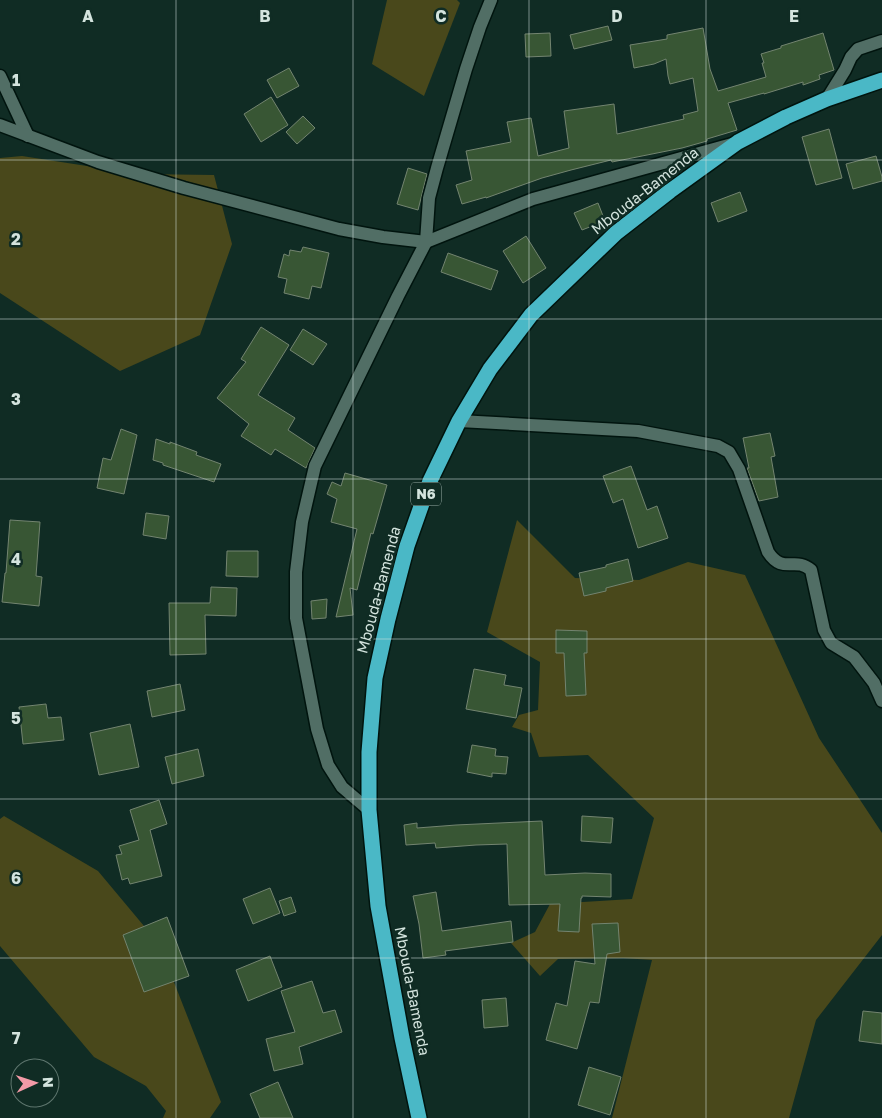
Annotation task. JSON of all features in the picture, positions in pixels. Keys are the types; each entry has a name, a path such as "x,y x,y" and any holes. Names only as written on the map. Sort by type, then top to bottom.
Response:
{"highway":[{"name":"Mbouda-Bamenda","path":"419,1118 402,1038 378,906 369,810 369,752 375,678 388,619 407,546 430,481 460,421 490,369 531,315 616,233 738,142 786,117 828,99 882,80"}],"street":[{"path":"369,810 342,787 328,765 317,729 296,618 296,572 302,522 315,466 426,242 429,198 437,168 463,78 491,0"},
{"path":"828,99 851,57 858,49 882,41"},
{"path":"0,76 28,136"},
{"path":"0,125 98,162 184,188 339,229 426,242 534,198 738,142"},
{"path":"460,421 638,431 718,446 728,452 739,469 768,552 773,560 781,564 806,566 811,570 824,630 831,643 854,657 874,683 882,701"}],"shaded area":[{"path":"387,0 457,0 460,3 424,96 372,64"},
{"path":"22,156 139,174 214,175 232,244 200,335 120,371 0,293 0,158"},
{"path":"517,520 575,578 639,580 688,562 745,575 819,738 882,833 882,935 816,1020 789,1118 612,1118 652,960 623,958 558,959 540,976 511,943 535,932 550,904 632,899 654,818 588,755 539,757 531,733 512,727 519,715 538,710 540,662 487,632"},
{"path":"4,816 98,871 159,944 221,1102 210,1118 163,1118 166,1111 146,1086 94,1057 0,946 0,819"}],"building":[{"path":"608,26 612,40 574,49 570,35"},
{"path":"703,28 710,69 718,91 766,77 761,54 823,33 834,70 819,75 820,79 803,85 803,82 728,103 737,130 707,139 707,141 682,148 612,162 611,160 571,170 462,204 456,185 472,180 466,151 511,142 507,122 531,118 538,156 569,148 564,111 614,104 617,134 684,119 683,115 698,111 693,78 670,84 666,59 654,64 634,68 630,45 667,39 667,35"},
{"path":"550,33 551,56 526,57 525,34"},
{"path":"289,68 299,86 277,98 267,80"},
{"path":"271,97 288,125 261,142 244,114"},
{"path":"303,116 315,128 297,144 286,132"},
{"path":"829,129 842,178 816,185 802,137"},
{"path":"876,156 882,181 853,189 846,164"},
{"path":"408,168 427,174 418,210 397,204"},
{"path":"740,192 747,211 718,222 711,203"},
{"path":"598,203 605,221 582,230 574,213"},
{"path":"526,236 546,268 523,283 503,251"},
{"path":"303,247 329,253 321,288 312,286 309,299 284,293 287,279 278,277 284,254 289,256 290,250 301,252"},
{"path":"448,253 498,271 491,290 441,272"},
{"path":"261,327 289,345 258,395 295,418 288,430 315,448 306,468 275,449 271,455 241,436 249,424 217,398 246,362 241,359"},
{"path":"303,329 327,344 313,365 290,350"},
{"path":"121,429 137,435 124,494 97,488 103,458 111,460"},
{"path":"770,433 775,456 771,457 778,497 759,501 747,468 749,468 743,438"},
{"path":"156,439 197,452 196,455 221,464 214,482 153,460"},
{"path":"631,466 647,510 657,506 668,538 638,548 623,499 613,503 603,476"},
{"path":"345,473 387,485 373,534 371,533 357,590 350,588 353,615 336,617 357,529 331,522 337,499 327,494 332,482 341,486"},
{"path":"146,513 169,516 166,539 143,535"},
{"path":"10,520 40,522 36,576 42,577 39,606 2,602"},
{"path":"227,551 258,551 258,577 226,576"},
{"path":"628,559 633,581 606,588 606,591 584,596 579,573 606,567 606,565"},
{"path":"211,587 237,588 236,616 205,615 206,654 170,655 169,603 210,603"},
{"path":"327,599 326,618 312,619 311,601"},
{"path":"556,630 587,631 587,653 584,653 586,695 566,696 564,653 556,653"},
{"path":"474,669 506,675 504,685 522,688 516,718 466,709"},
{"path":"180,684 185,710 152,717 147,691"},
{"path":"46,704 48,718 61,717 64,740 23,744 19,707"},
{"path":"130,724 139,767 99,775 90,733"},
{"path":"472,745 496,749 495,756 508,757 506,774 492,773 492,777 467,772"},
{"path":"198,749 204,776 172,784 165,757"},
{"path":"159,800 167,824 150,830 162,876 130,884 128,878 122,880 116,855 122,854 119,846 139,840 130,810"},
{"path":"582,816 613,818 611,843 581,841"},
{"path":"542,821 545,875 611,874 611,897 582,896 579,932 558,931 560,904 509,905 507,844 436,848 435,843 406,845 404,825 417,823 417,828"},
{"path":"270,888 280,913 253,924 243,899"},
{"path":"436,892 442,931 511,921 513,942 445,951 446,955 423,958 413,896"},
{"path":"291,897 296,912 284,916 279,901"},
{"path":"167,917 189,976 144,992 123,935"},
{"path":"618,923 620,952 607,954 599,1003 590,1002 577,1049 546,1040 556,1003 567,1006 575,961 595,964 592,924"},
{"path":"270,956 282,987 248,1001 236,970"},
{"path":"312,981 323,1013 335,1010 342,1032 299,1047 303,1064 274,1071 266,1039 295,1032 281,991"},
{"path":"506,998 508,1026 484,1028 482,1000"},
{"path":"863,1011 882,1013 882,1044 859,1041"},
{"path":"589,1067 621,1077 610,1115 578,1105"},
{"path":"278,1082 293,1118 260,1118 250,1094"}]}
